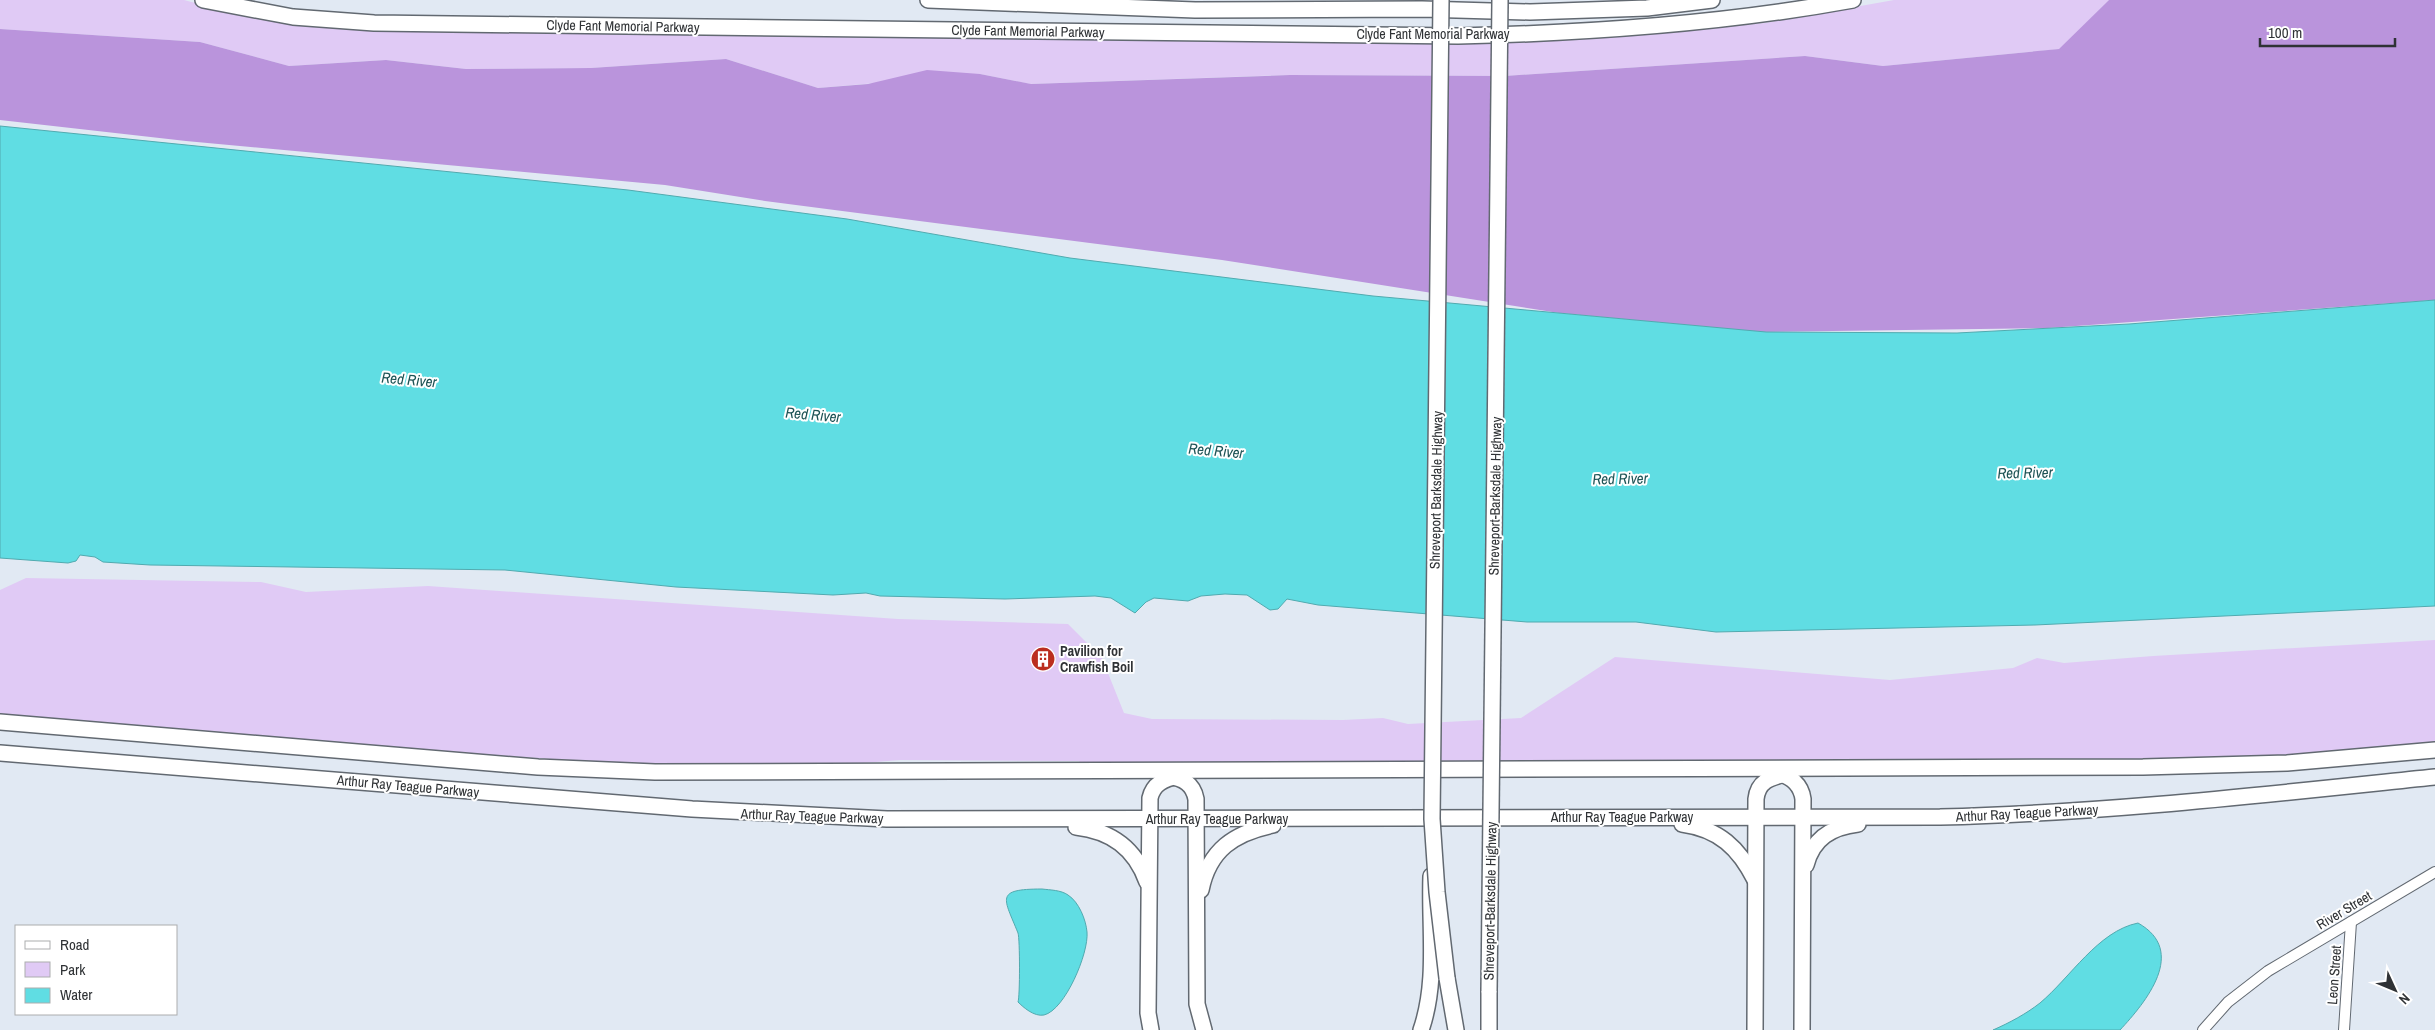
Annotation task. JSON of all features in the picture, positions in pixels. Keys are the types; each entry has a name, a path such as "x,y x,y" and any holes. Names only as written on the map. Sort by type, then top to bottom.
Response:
{"main road":[{"name":"Clyde Fant Memorial Parkway","path":"203,0 293,18 374,23 1458,36 1546,34 1704,22 1853,0"},
{"name":"Clyde Fant Memorial Parkway","path":"928,0 1195,10 1301,3 1530,12 1603,10 1704,0"},
{"path":"1195,10 1246,0"},
{"path":"1366,0 1422,8"},
{"name":"Shreveport Barksdale Highway","path":"1441,0 1432,820 1437,892 1447,978 1456,1030"},
{"name":"Shreveport-Barksdale Highway","path":"1491,1030 1489,998 1500,0"},
{"path":"1603,10 1641,0"},
{"path":"1704,0 1704,22"},
{"path":"1301,3 1301,34"},
{"path":"0,722 538,767 655,772 1153,772 2239,765 2435,750"},
{"name":"Arthur Ray Teague Parkway","path":"0,752 742,813 887,819 1940,817 2037,814 2106,809 2435,777"},
{"path":"1763,769 1784,775 1795,782 1801,791 1803,816 1802,1030"},
{"path":"1755,1030 1756,795 1759,787 1768,779 1806,769"},
{"path":"1151,1030 1148,1013 1150,798 1153,790 1159,783 1196,771"},
{"path":"1153,772 1185,781 1194,790 1198,919 1197,1004 1204,1030"},
{"path":"1803,878 1814,847 1824,835 1836,828 1940,817"},
{"path":"1198,919 1205,876 1210,863 1225,846 1249,831 1304,818"},
{"path":"1639,818 1693,825 1716,833 1738,851 1756,882"},
{"path":"1017,820 1087,828 1113,837 1135,858 1150,891"},
{"path":"1422,1030 1430,1001 1431,981 1432,820"}],"street":[{"name":"River Street","path":"2203,1030 2228,1002 2268,971 2435,872"},
{"name":"Leon Street","path":"2344,1030 2351,922"}],"green space":[{"path":"0,0 184,0 229,12 1428,41 1595,38 1765,23 1894,0 2109,0 2060,49 1883,66 1805,56 1505,76 1290,75 1030,84 980,74 818,88 726,59 591,68 466,69 386,60 289,66 200,42 0,29"},
{"path":"26,578 261,582 306,592 428,586 898,619 1068,624 1102,658 1124,713 1152,719 1343,720 1383,718 1408,724 1521,718 1615,657 1890,680 2013,668 2037,658 2064,663 2435,640 2435,744 2273,758 2186,761 1081,765 1079,761 900,760 827,766 625,764 358,746 0,715 0,590"}],"shaded area":[{"path":"2109,0 2435,0 2435,300 2048,328 1760,332 1559,313 1222,260 765,201 665,185 186,141 0,120 0,29 200,42 289,66 386,60 466,69 591,68 726,59 818,88 868,84 927,70 980,74 1031,84 1290,75 1505,76 1805,56 1883,66 2059,49"}],"water":[{"name":"Red River","path":"0,126 628,190 847,219 1070,258 1373,296 1766,332 1957,333 2129,324 2435,300 2435,606 2035,625 1716,632 1636,622 1527,622 1318,605 1287,599 1278,609 1270,610 1247,595 1225,594 1201,596 1188,601 1154,598 1146,602 1135,613 1111,598 1095,596 1005,599 880,596 866,593 833,595 676,587 505,570 150,565 103,562 95,557 80,555 76,561 68,563 0,558"},
{"path":"1042,889 1062,892 1072,898 1085,922 1087,941 1080,966 1060,1003 1052,1011 1044,1015 1036,1015 1018,1002 1019,937 1009,911 1007,898 1016,891"},
{"path":"2138,923 2153,934 2160,948 2161,962 2158,976 2150,991 2120,1030 1993,1030 2017,1018 2040,1003 2097,945 2110,935"}],"place":[{"name":"Pavilion for Crawfish Boil","path":"1043,659"}]}
